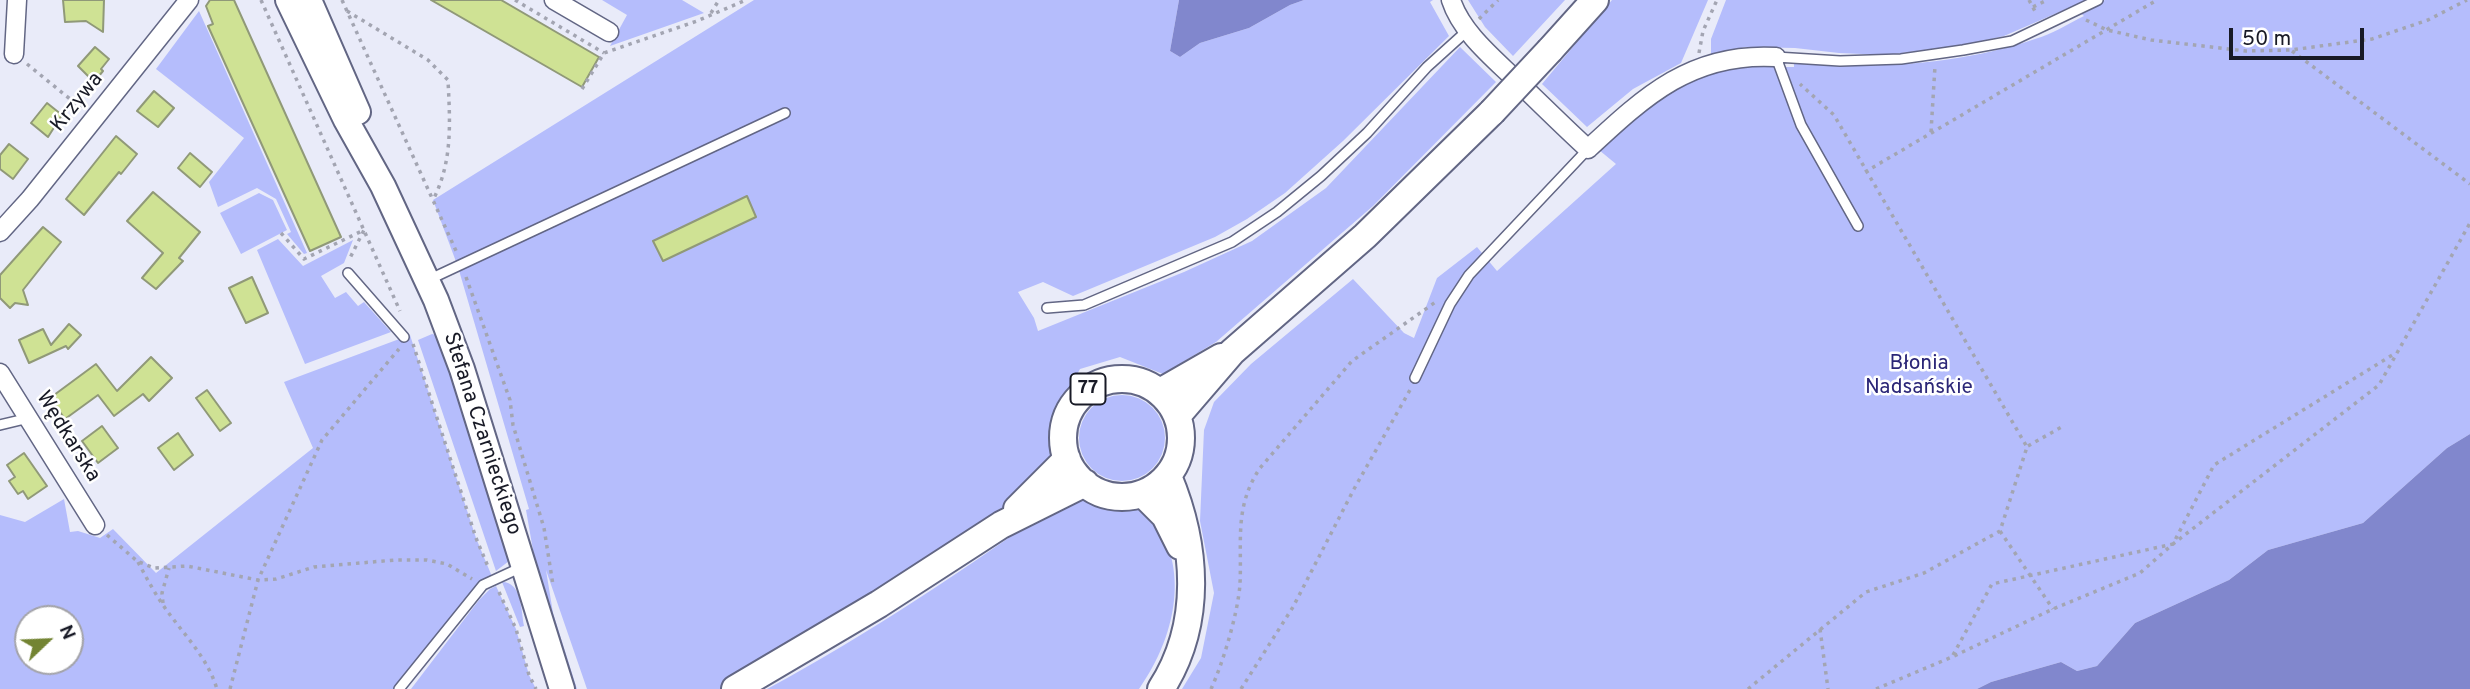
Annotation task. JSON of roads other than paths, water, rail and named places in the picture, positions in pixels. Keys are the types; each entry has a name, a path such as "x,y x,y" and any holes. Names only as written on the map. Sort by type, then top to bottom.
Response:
{"main road":[{"path":"1177,416 1232,352 1365,236 1492,112 1595,0"},
{"path":"1001,526 1067,459 1085,484 1096,491 1116,497 1143,494 1157,486 1168,476 1180,451 1181,430 1170,403 1160,392 1232,352"},
{"name":"77","path":"1067,459 1063,444 1065,421 1072,407 1088,390 1109,380 1124,379 1139,381 1160,392"},
{"path":"1161,689 1174,667 1187,631 1191,598 1186,526 1168,476"},
{"path":"735,689 879,604 1001,526 1085,484"},
{"path":"1143,494 1169,523 1190,572"}],"street":[{"path":"15,54 17,0"},
{"name":"Krzywa","path":"0,232 30,199 189,0"},
{"name":"Stefana Czarnieckiego","path":"288,0 346,120 383,186 462,369 562,689"},
{"name":"Stefana Czarnieckiego","path":"309,0 355,102 383,186"},
{"path":"554,0 609,32"},
{"path":"1451,0 1454,10 1468,30 1489,53 1588,149 1650,93 1678,77 1744,57 1776,57"},
{"name":"Wędkarska","path":"0,373 95,525"}],"lane":[{"path":"1858,226 1801,125 1776,57 1840,61 1901,59 2012,41 2098,0"},
{"path":"1048,308 1084,305 1232,242 1286,205 1358,142 1427,67 1468,30"},
{"path":"426,281 785,113"},
{"path":"1415,377 1450,304 1469,275 1588,149"},
{"path":"348,273 407,336"},
{"path":"0,425 29,418"},
{"path":"399,689 483,585 524,566"}],"park label":[{"name":"Błonia Nadsańskie","path":"1919,377"}]}
